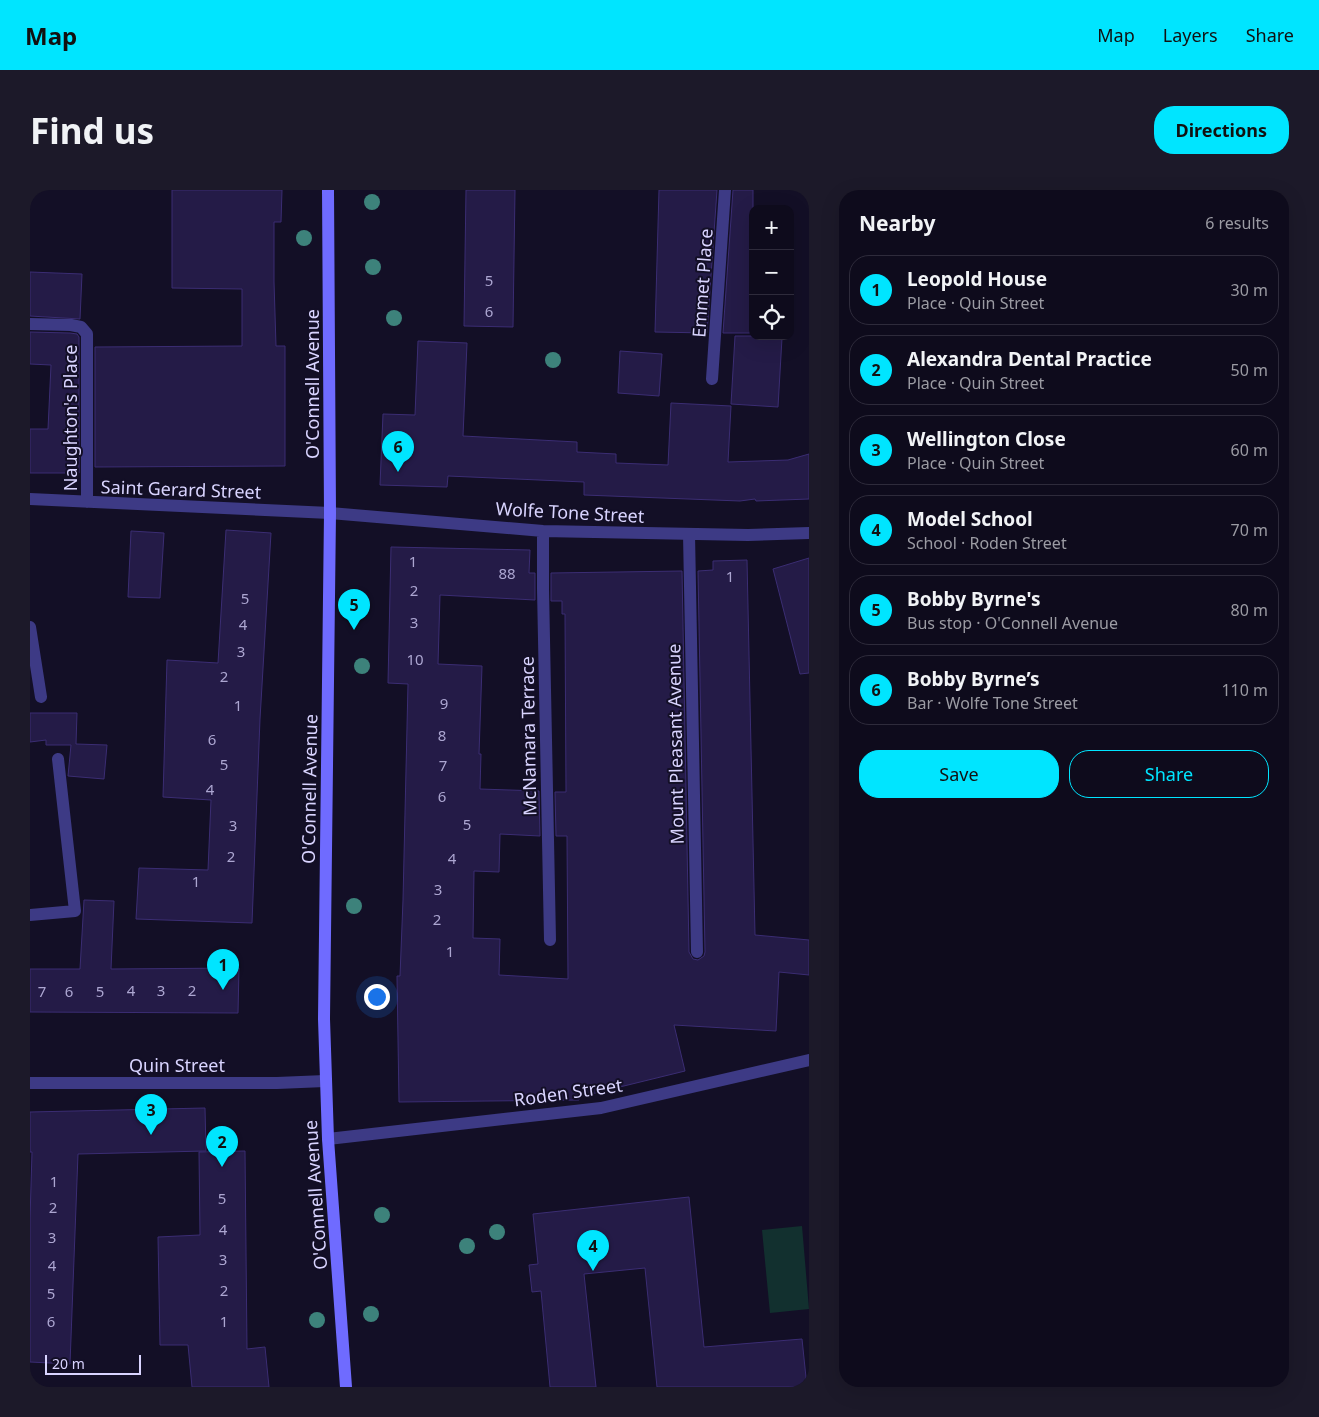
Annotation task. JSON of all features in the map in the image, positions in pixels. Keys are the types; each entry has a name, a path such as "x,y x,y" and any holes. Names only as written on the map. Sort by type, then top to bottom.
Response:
{"main road":[{"name":"O'Connell Avenue","path":"328,190 330,513 324,1019 328,1139 346,1387"}],"street":[{"name":"Emmet Place","path":"712,379 725,190"},
{"name":"Naughton's Place","path":"30,324 71,325 82,327 87,334 88,502"},
{"name":"Saint Gerard Street","path":"30,499 330,513"},
{"name":"Wolfe Tone Street","path":"330,513 543,531 767,535 809,533"},
{"name":"McNamara Terrace","path":"543,531 550,940"},
{"name":"Mount Pleasant Avenue","path":"689,534 697,952"},
{"path":"30,627 41,697"},
{"path":"30,915 75,910 58,759"},
{"name":"Roden Street","path":"328,1139 601,1108 809,1060"},
{"name":"Quin Street","path":"30,1083 277,1083 325,1081"}],"green space":[{"path":"802,1226 809,1309 770,1313 762,1230"}],"building":[{"path":"172,190 282,190 281,222 274,222 274,282 276,346 285,346 285,466 95,467 95,347 242,346 242,289 172,288"},
{"path":"466,190 515,190 513,327 464,326"},
{"path":"659,190 717,190 707,333 655,332"},
{"path":"733,190 753,190 753,205 749,205 749,333 723,333"},
{"path":"30,272 82,274 80,319 30,316"},
{"path":"30,332 70,333 77,334 79,337 79,473 30,473 30,429 48,429 51,365 30,364"},
{"path":"735,336 749,336 749,340 782,340 778,407 731,404"},
{"path":"418,341 467,343 463,436 577,442 577,452 616,454 616,463 668,465 671,403 731,406 728,462 788,460 809,454 809,499 756,501 755,499 740,501 584,495 584,482 448,476 447,487 380,485 383,414 415,415"},
{"path":"620,351 662,354 659,396 618,393"},
{"path":"226,530 271,533 260,719 252,923 136,919 139,868 208,870 211,800 163,797 167,660 218,663"},
{"path":"131,531 164,533 160,598 128,597"},
{"path":"391,547 530,550 529,573 535,573 535,600 440,595 438,664 482,666 479,754 481,754 480,789 539,791 540,836 500,834 499,872 474,871 473,938 500,939 499,975 568,979 567,836 556,836 555,792 566,792 565,614 562,614 562,601 551,601 551,573 682,571 689,952 693,959 698,960 704,956 705,952 698,571 713,570 713,561 747,560 755,935 809,940 809,975 779,972 776,1031 674,1025 685,1071 579,1097 579,1100 399,1102 397,976 400,976 403,900 408,684 388,683"},
{"path":"809,558 809,673 800,674 773,569"},
{"path":"30,713 77,713 76,744 107,745 104,779 68,776 71,745 46,745 46,740 30,742"},
{"path":"84,900 114,901 111,969 239,968 238,1013 30,1012 30,969 80,969"},
{"path":"205,1108 206,1151 78,1154 70,1364 30,1362 32,1152 30,1152 30,1112"},
{"path":"245,1151 247,1349 265,1347 269,1387 192,1387 188,1345 160,1345 158,1237 200,1235 199,1152"},
{"path":"689,1197 704,1347 802,1339 807,1387 657,1387 645,1268 584,1274 596,1387 550,1387 541,1291 532,1292 529,1265 538,1264 533,1214"}],"place":[{"name":"Bobby Byrne’s","path":"398,472"},
{"name":"Bobby Byrne's","path":"354,630"},
{"name":"Leopold House","path":"223,990"},
{"name":"Wellington Close","path":"151,1135"},
{"name":"Alexandra Dental Practice","path":"222,1167"},
{"name":"Model School","path":"593,1271"}]}
